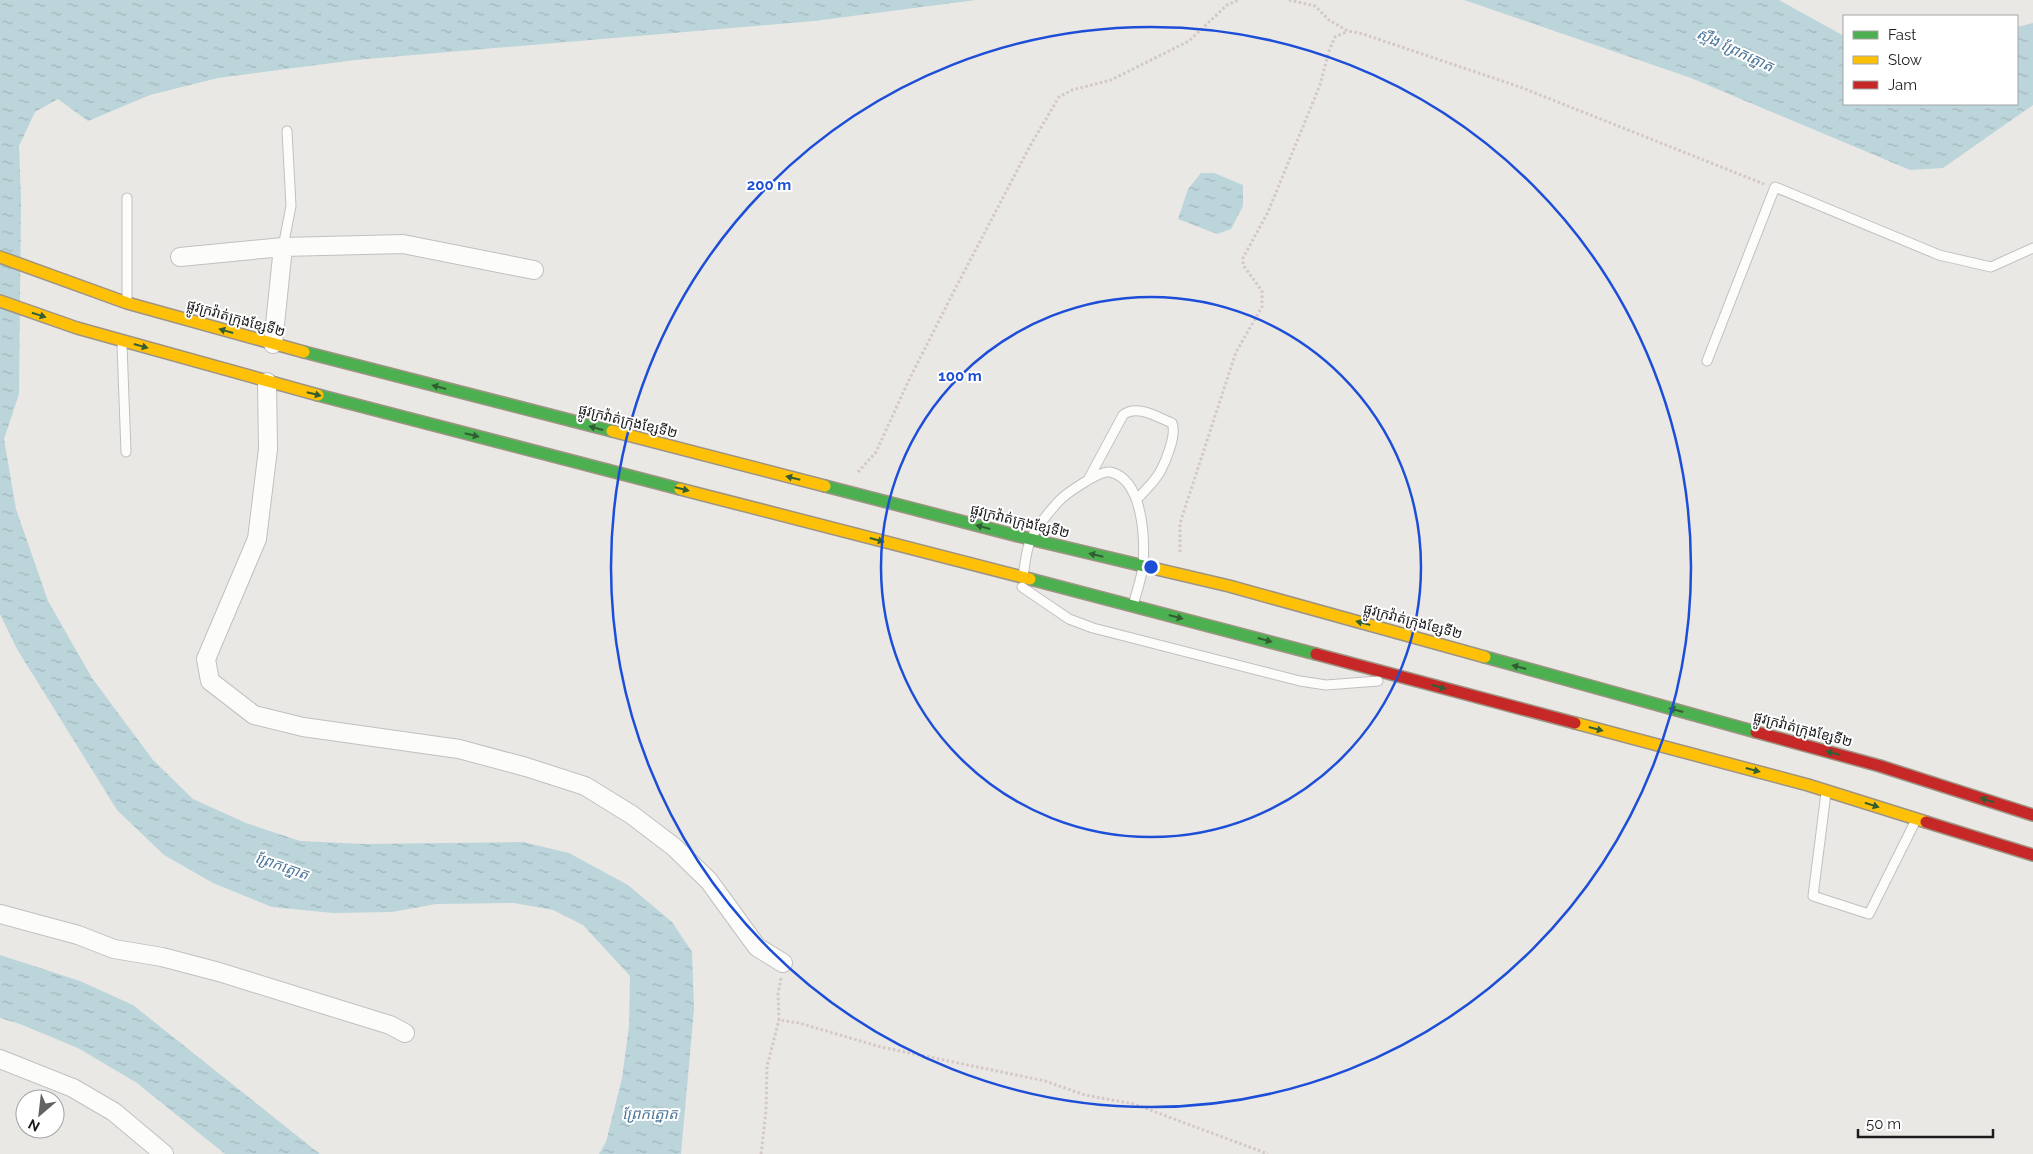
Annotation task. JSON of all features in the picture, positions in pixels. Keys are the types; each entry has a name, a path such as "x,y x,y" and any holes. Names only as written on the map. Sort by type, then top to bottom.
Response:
{"main road":[{"name":"ផ្លូវក្រវ៉ាត់ក្រុងខ្សែទី២","path":"0,257 127,303 273,344 642,445 841,490 1030,540 1180,575 1228,590 1880,766 2033,815"},
{"path":"0,301 77,328 267,382 636,472 1023,579 1219,624 1411,679 1826,791 2033,854"}],"street":[{"path":"180,257 283,247 403,244 534,270"},
{"path":"273,344 283,247"},
{"path":"267,382 268,449 257,539 206,659 210,681 254,715 303,727 459,749 586,786 632,815 674,847 709,881 756,947 783,963"},
{"path":"0,914 78,935 114,949 162,957 219,972 390,1025 405,1033"},
{"path":"0,1059 73,1088 114,1112 164,1154"}],"lane":[{"path":"283,247 291,206 288,131"},
{"path":"1707,361 1775,187 1939,255 1991,266 2033,248"},
{"path":"127,198 127,303"},
{"path":"122,341 126,452"},
{"path":"1088,480 1123,415 1129,410 1136,409 1172,423 1174,435 1160,472 1137,500"},
{"path":"1023,579 1030,540 1059,501 1088,480 1105,472 1112,472 1123,478 1130,485 1137,500 1142,523 1143,566 1134,606"},
{"path":"999,572 1069,619 1102,630 1300,681 1326,684 1411,679"},
{"path":"1826,791 1814,896 1869,914 1916,819"}],"path":[{"path":"841,490 876,452 933,333 1030,146 1059,97 1072,90 1111,80 1189,41 1227,5 1239,0"},
{"path":"1289,0 1315,6 1329,20 1348,31 1389,42 1520,87 1656,142 1775,187"},
{"path":"1180,575 1180,523 1236,352 1262,307 1262,291 1243,265 1244,258 1268,212 1320,85 1328,51 1335,38 1348,31"},
{"path":"762,1154 766,1111 767,1066 779,1020 778,994 783,963"},
{"path":"779,1020 799,1023 881,1047 1045,1081 1085,1095 1134,1104 1268,1154"}],"water":[{"name":"ព្រែកត្នោត","path":"0,0 976,0 814,21 355,60 218,78 150,95 88,121 58,99 35,112 19,146 21,200 19,394 4,439 16,509 48,601 92,678 153,760 193,799 246,823 300,841 364,844 523,842 569,853 628,885 672,922 692,952 694,1009 681,1154 599,1154 606,1142 622,1078 629,1026 630,976 583,925 553,910 514,903 436,904 392,912 333,913 272,907 213,883 164,855 117,810 17,649 0,614"},
{"name":"ស្ទឹង ព្រែកត្នោត","path":"1464,0 1779,0 1843,35 1843,105 2018,105 2018,27 2033,23 2033,105 1943,168 1910,170 1691,78"},
{"path":"1201,173 1214,173 1243,185 1243,206 1231,229 1217,234 1178,219 1188,189"},
{"path":"0,955 80,981 133,1005 320,1154 225,1154 137,1083 78,1048 20,1024 0,1018"}],"traffic: fast":[{"path":"304,352 612,431"},
{"path":"318,395 680,489"},
{"path":"825,486 1030,539 1148,567"},
{"path":"1030,579 1316,654"},
{"path":"1485,657 1756,732"}],"traffic: slow":[{"path":"0,257 127,303 304,352"},
{"path":"0,301 77,328 318,395"},
{"path":"612,431 825,486"},
{"path":"680,489 1030,579"},
{"path":"1148,567 1229,586 1485,657"},
{"path":"1575,723 1808,785 1926,822"}],"traffic: jam":[{"path":"1316,654 1575,723"},
{"path":"1756,732 1880,766 2033,815"},
{"path":"1926,822 2033,855"}]}
